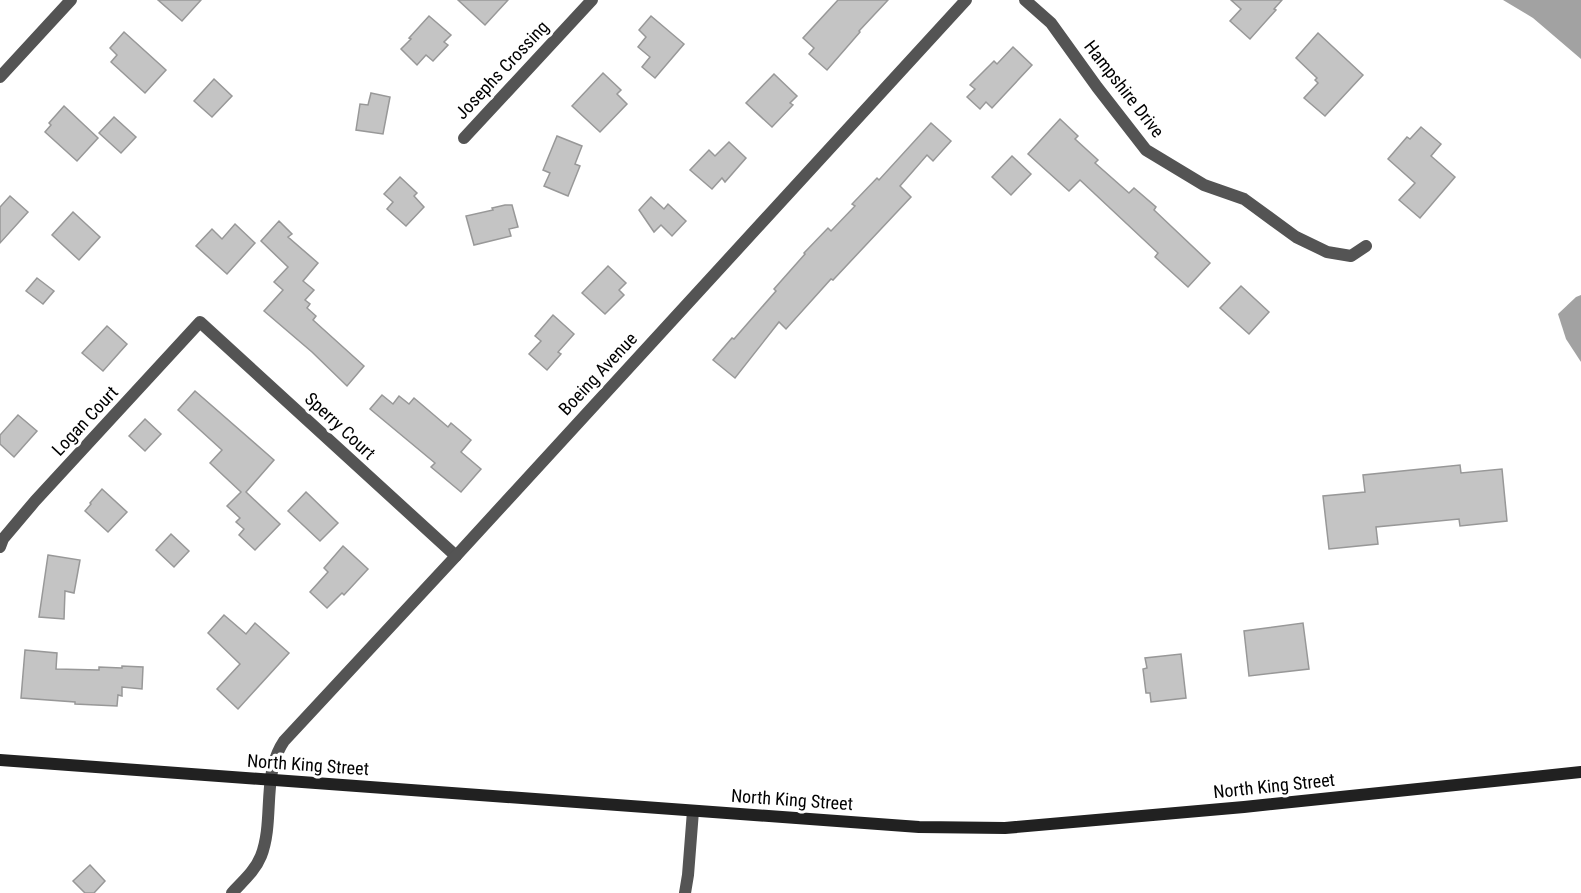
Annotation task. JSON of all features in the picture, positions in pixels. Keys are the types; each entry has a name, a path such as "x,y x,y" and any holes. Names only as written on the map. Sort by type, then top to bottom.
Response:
{"main road":[{"name":"North King Street","path":"0,760 919,827 1005,828 1244,807 1581,772"}],"street":[{"path":"0,76 71,0"},
{"name":"Josephs Crossing","path":"464,138 592,0"},
{"name":"Boeing Avenue","path":"232,893 251,873 262,854 275,758 284,741 966,0"},
{"name":"Hampshire Drive","path":"1025,0 1051,23 1146,150 1204,185 1244,199 1296,237 1327,252 1351,255 1366,246"},
{"name":"Sperry Court","path":"200,322 456,556"},
{"name":"Logan Court","path":"0,547 3,539 35,501 200,322"},
{"path":"685,893 693,811"}],"shaded area":[{"path":"1503,0 1581,0 1581,59 1533,18"},
{"path":"1581,295 1581,362 1566,339 1558,314"}],"building":[{"path":"158,0 201,0 182,21"},
{"path":"458,0 508,0 485,25"},
{"path":"838,0 888,0 827,70 809,54 814,48 803,38"},
{"path":"1231,0 1282,0 1250,39 1230,21 1241,9"},
{"path":"429,16 451,35 444,42 448,45 433,61 426,55 417,65 401,49"},
{"path":"651,16 684,44 655,78 642,67 650,57 638,47 646,37 639,30"},
{"path":"124,32 166,70 145,93 111,62 117,55 110,48"},
{"path":"1318,33 1363,75 1325,116 1304,98 1318,83 1315,80 1317,78 1296,58"},
{"path":"1013,47 1032,65 992,108 986,102 980,109 967,97 975,89 970,85 994,61 997,64"},
{"path":"603,73 621,90 617,94 627,104 600,132 572,106"},
{"path":"774,74 797,96 790,103 793,105 772,127 746,103"},
{"path":"214,79 232,96 212,117 194,101"},
{"path":"371,93 390,97 383,134 356,130 360,104 368,105"},
{"path":"64,106 98,138 77,161 45,132 51,125 49,123"},
{"path":"114,117 136,137 121,153 99,133"},
{"path":"1060,119 1078,136 1075,139 1098,160 1095,163 1129,193 1134,188 1156,207 1154,210 1210,263 1188,287 1155,257 1158,253 1080,180 1069,191 1028,154"},
{"path":"931,123 951,141 933,161 927,155 900,186 911,197 786,329 779,322 735,378 713,360 776,291 774,289 804,253 828,228 831,231 855,206 852,204 877,178 879,180"},
{"path":"1421,127 1441,144 1431,156 1455,177 1420,218 1399,200 1415,183 1388,159 1407,137 1410,139"},
{"path":"557,136 582,146 575,164 580,166 568,196 544,186 550,173 543,170"},
{"path":"729,142 746,158 725,182 722,178 712,189 690,170 709,150 715,156"},
{"path":"1012,156 1031,174 1011,195 992,177"},
{"path":"400,177 417,193 414,196 424,207 406,226 387,209 393,202 384,194"},
{"path":"10,196 28,212 0,243 0,207"},
{"path":"651,197 664,209 668,204 686,221 672,236 661,225 654,232 639,210"},
{"path":"512,205 518,227 509,229 511,236 474,245 466,216"},
{"path":"73,212 100,237 79,260 52,235"},
{"path":"279,221 292,234 288,237 318,263 303,281 314,290 305,300 310,304 307,308 316,316 313,320 364,366 347,386 264,311 283,290 274,282 288,267 261,241"},
{"path":"235,224 255,243 227,274 196,246 212,229 222,239"},
{"path":"608,266 626,283 619,290 624,295 605,314 582,293"},
{"path":"37,278 54,291 43,304 26,291"},
{"path":"1241,286 1269,312 1249,334 1220,308"},
{"path":"553,315 574,334 558,352 561,354 547,370 529,354 541,341 535,336"},
{"path":"107,326 127,344 103,371 82,353"},
{"path":"195,391 274,460 246,492 280,524 255,550 239,535 244,529 236,522 240,518 227,506 241,492 210,463 222,450 178,410"},
{"path":"382,395 393,404 399,396 409,404 414,398 448,427 451,423 471,440 461,452 481,469 461,492 431,467 435,463 370,409"},
{"path":"18,415 37,431 14,457 0,444 0,435"},
{"path":"145,419 161,434 145,451 129,436"},
{"path":"1460,465 1461,473 1502,469 1507,521 1460,526 1459,519 1376,527 1378,544 1329,549 1323,496 1365,492 1363,475"},
{"path":"102,489 127,512 108,532 85,511"},
{"path":"306,492 338,523 320,541 288,511"},
{"path":"171,534 189,551 174,567 156,550"},
{"path":"343,546 368,569 344,595 342,593 327,608 310,592 328,572 324,568"},
{"path":"48,555 80,560 74,593 65,591 64,619 39,617"},
{"path":"224,615 246,634 255,623 289,653 238,709 217,689 240,664 208,633"},
{"path":"1303,623 1309,669 1249,676 1244,631"},
{"path":"25,650 57,653 56,669 99,670 99,667 143,667 142,689 122,687 122,696 118,695 117,706 21,698"},
{"path":"1181,654 1186,698 1151,702 1150,693 1146,693 1143,669 1147,668 1145,658"},
{"path":"90,865 105,881 94,893 85,893 73,881"}]}
